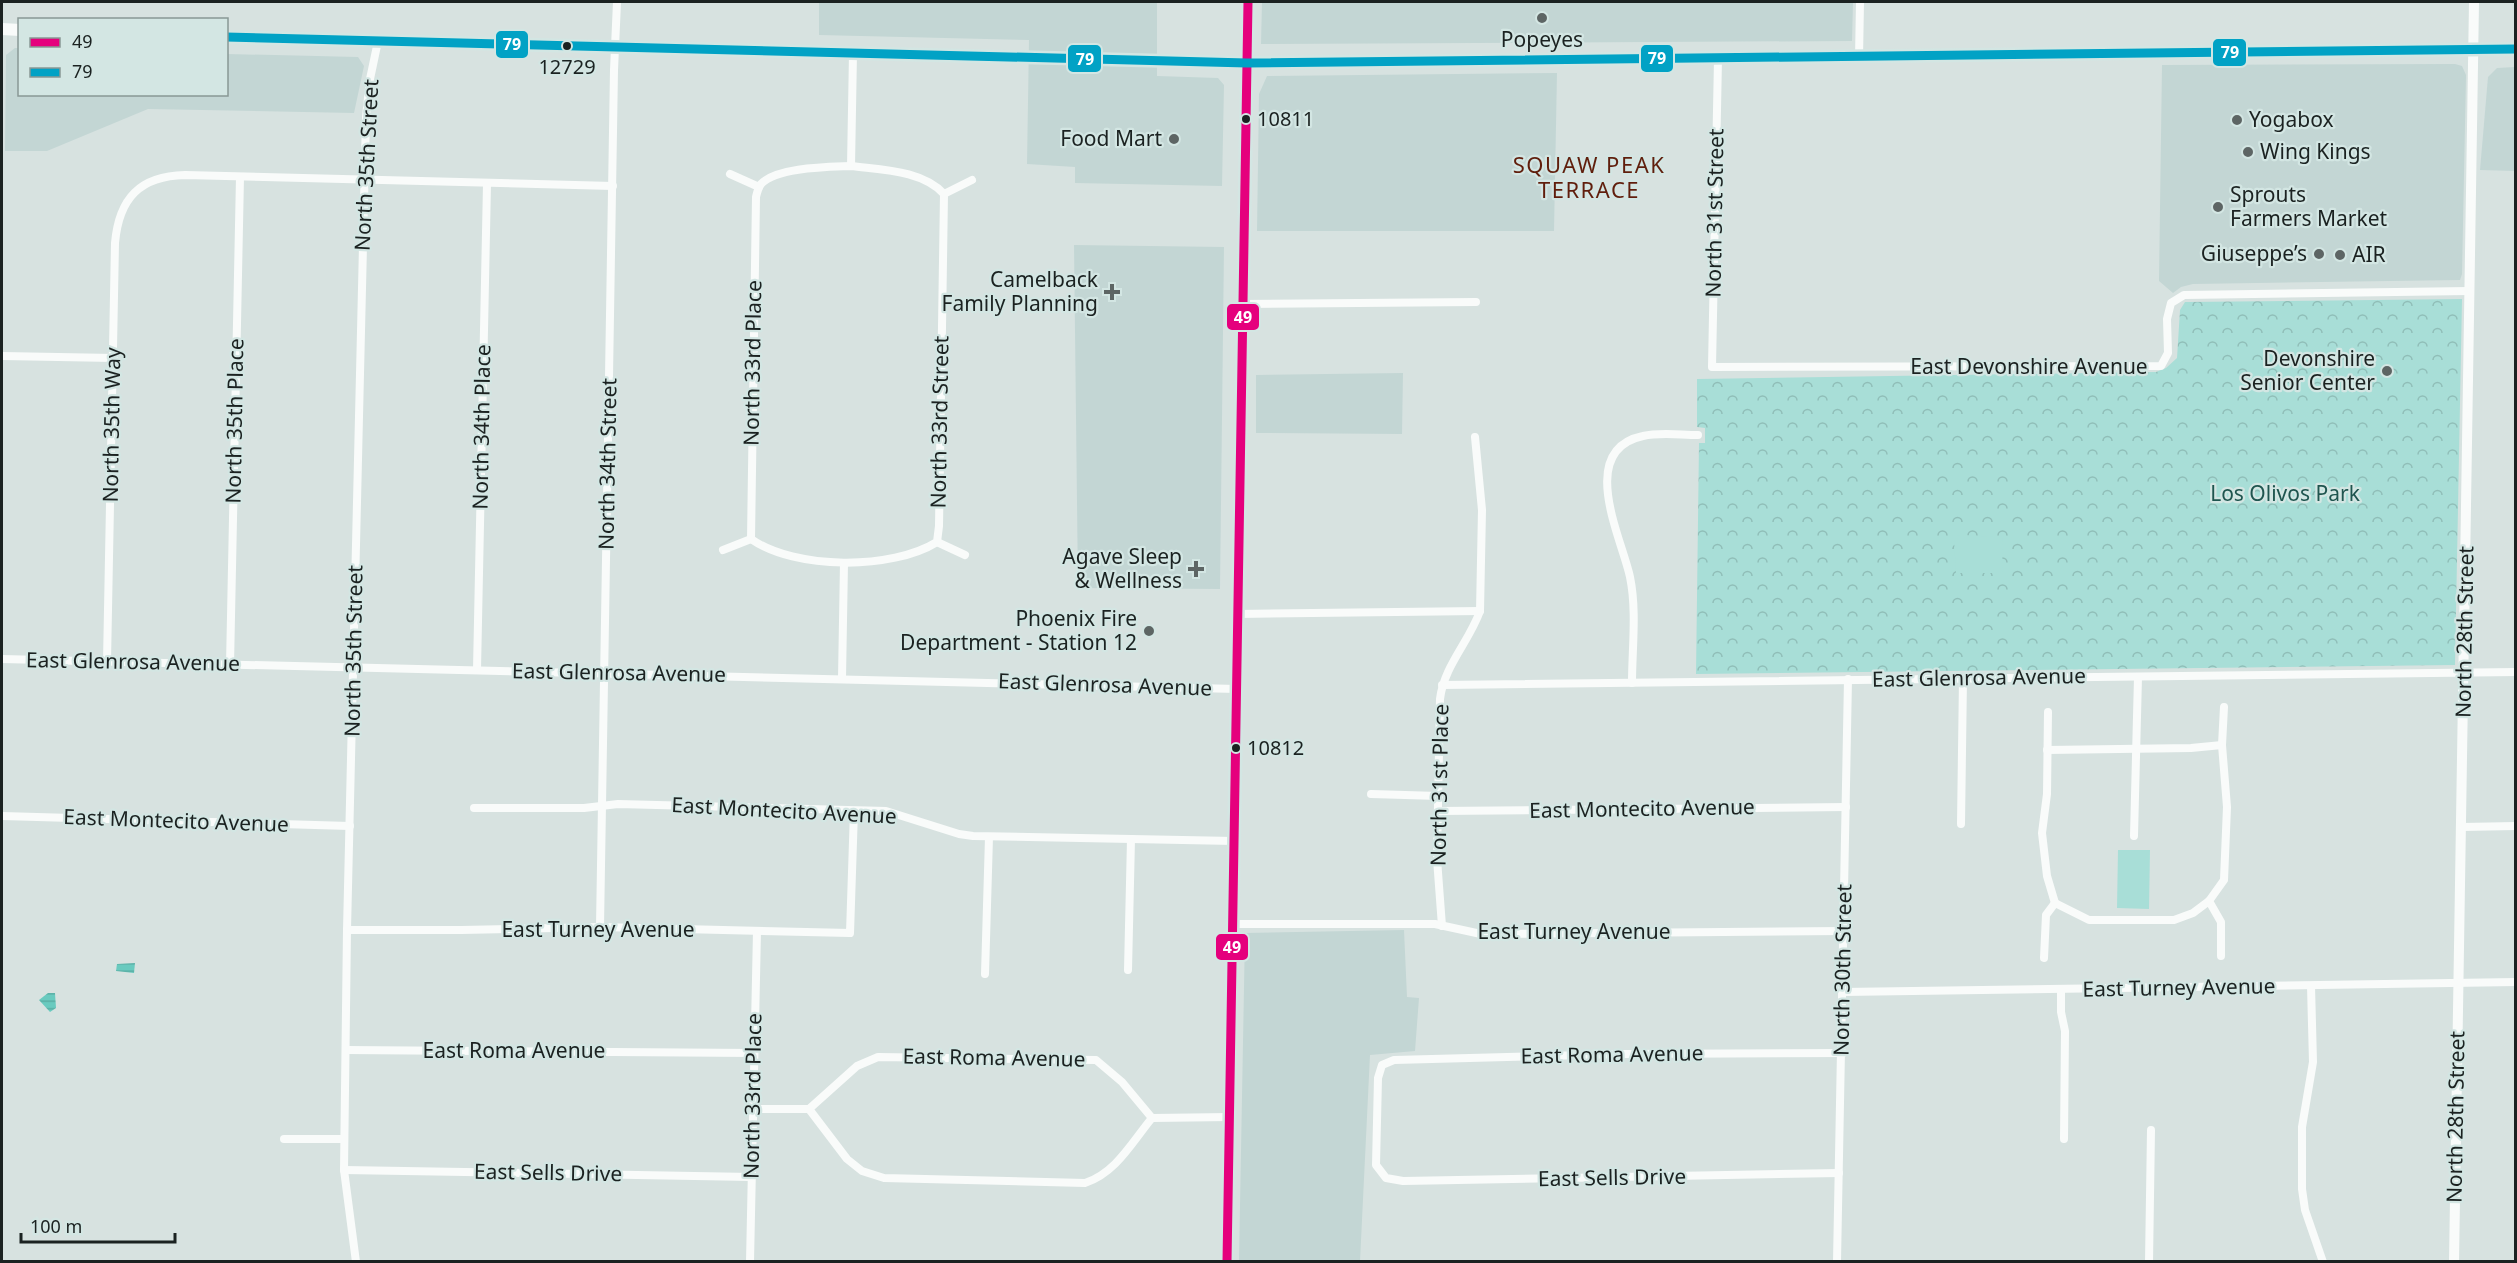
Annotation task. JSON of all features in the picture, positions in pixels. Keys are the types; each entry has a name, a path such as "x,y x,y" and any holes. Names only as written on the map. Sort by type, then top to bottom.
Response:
{"main road":[{"path":"1227,1262 1248,2"},
{"path":"2,29 18,30"},
{"path":"228,37 1247,63 2516,49"}],"street":[{"name":"North 34th Street","path":"600,927 617,2"},
{"path":"1859,58 1860,2"},
{"name":"North 28th Street","path":"2454,1262 2474,2"},
{"name":"North 35th Street","path":"356,1262 344,1170 347,930 364,180 370,79 378,41"},
{"path":"851,166 853,53"},
{"name":"North 31st Street","path":"1712,367 1718,59"},
{"path":"730,174 759,187 763,182 787,173 805,169 851,166 920,178 937,185 944,194 972,180"},
{"name":"North 35th Way","path":"107,662 117,224 124,204 133,192 166,175 240,177"},
{"path":"240,177 613,186"},
{"name":"North 35th Place","path":"230,664 240,177"},
{"name":"North 34th Place","path":"477,670 487,184"},
{"name":"North 33rd Place","path":"751,539 756,197 759,187"},
{"name":"North 33rd Street","path":"937,542 944,194"},
{"name":"East Devonshire Avenue","path":"1712,367 2161,366 2168,353 2168,319 2172,303 2184,295 2469,291"},
{"path":"1243,304 1476,302"},
{"path":"2,356 114,358"},
{"path":"1632,683 1632,586 1611,516 1608,496 1609,469 1612,459 1620,448 1641,436 1698,435"},
{"name":"North 31st Place","path":"1442,926 1437,859 1442,685 1480,611 1482,510 1475,437"},
{"path":"723,550 751,539 764,548 796,558 862,562 923,551 937,542 965,555"},
{"path":"842,678 844,562"},
{"path":"1238,614 1480,611"},
{"name":"East Glenrosa Avenue","path":"2,659 1237,688"},
{"name":"East Glenrosa Avenue","path":"1442,685 2516,672"},
{"path":"2134,836 2138,677"},
{"path":"1961,824 1963,678"},
{"name":"North 30th Street","path":"1837,1262 1848,679"},
{"path":"2048,712 2047,794 2042,833 2047,876 2055,903 2089,920 2174,920 2193,913 2209,901 2224,880 2227,807 2222,745 2223,707"},
{"path":"2047,750 2191,748 2222,745"},
{"path":"1371,794 1439,796"},
{"name":"East Montecito Avenue","path":"474,808 584,808 602,805 886,811 959,834 988,837 1234,842"},
{"name":"East Montecito Avenue","path":"1439,811 1846,807"},
{"name":"East Turney Avenue","path":"347,930 600,927 850,933 854,811"},
{"name":"East Montecito Avenue","path":"2,816 350,826"},
{"path":"2462,826 2516,826"},
{"path":"985,974 988,837"},
{"path":"1128,970 1131,839"},
{"path":"2209,901 2221,922 2222,956"},
{"path":"2044,958 2046,915 2055,903"},
{"name":"East Turney Avenue","path":"1233,924 1388,923 1442,926 1481,934 1844,931"},
{"name":"North 33rd Place","path":"750,1262 757,931"},
{"name":"East Turney Avenue","path":"1843,992 2516,982"},
{"path":"2311,986 2313,1062 2302,1127 2302,1189 2305,1210 2323,1262"},
{"path":"2061,990 2061,1012 2065,1031 2064,1139"},
{"name":"East Roma Avenue","path":"346,1050 754,1053"},
{"name":"East Roma Avenue","path":"1386,1179 1376,1165 1378,1078 1382,1065 1395,1060 1602,1054 1842,1053"},
{"name":"East Roma Avenue","path":"809,1109 857,1066 878,1057 1036,1058 1096,1060 1122,1082 1152,1118"},
{"path":"753,1109 809,1109 847,1159 862,1171 884,1178 1085,1183 1100,1178 1115,1166 1152,1118 1230,1117"},
{"path":"2149,1262 2151,1130"},
{"path":"284,1139 344,1140"},
{"name":"East Sells Drive","path":"344,1170 752,1177"},
{"name":"East Sells Drive","path":"1386,1179 1646,1178 1839,1173"}],"shaded area":[{"path":"819,2 1157,2 1157,76 1218,78 1224,85 1222,186 1075,183 1075,167 1027,164 1029,40 819,35"},
{"path":"1262,2 1853,2 1852,41 1261,44"},
{"path":"18,48 18,96 228,96 228,54 358,57 364,66 354,113 148,109 47,151 5,151 6,55"},
{"path":"2455,64 2462,66 2466,75 2462,274 2460,280 2193,284 2181,287 2173,293 2159,281 2162,65"},
{"path":"2515,67 2515,171 2480,170 2488,77 2497,68"},
{"path":"1557,73 1554,231 1257,231 1259,94 1267,76"},
{"path":"1074,245 1224,247 1220,589 1078,588"},
{"path":"1403,373 1402,434 1256,433 1256,375"},
{"path":"1404,930 1407,997 1419,998 1415,1051 1370,1055 1360,1261 1239,1261 1245,933"}],"green space":[{"name":"Los Olivos Park","path":"2462,299 2455,665 1696,674 1699,443 1705,443 1705,428 1697,427 1697,379 2156,372 2166,368 2177,358 2180,310 2185,302"},
{"path":"1958,535 2003,537 2002,573 1956,573 1954,540"},
{"path":"2118,850 2150,850 2149,909 2117,908"}],"water":[{"path":"135,963 134,973 116,971 117,964"},
{"path":"48,993 55,993 56,1008 50,1012 39,1000"}],"transit line":[{"name":"49","path":"1227,1262 1248,2"},
{"name":"79","path":"228,37 1247,63 2516,49"}],"place":[{"name":"Popeyes","path":"1542,18"},
{"name":"12729","path":"567,46"},
{"name":"10811","path":"1246,119"},
{"name":"Yogabox","path":"2237,120"},
{"name":"Food Mart","path":"1174,139"},
{"name":"Wing Kings","path":"2248,152"},
{"name":"Sprouts Farmers Market","path":"2218,207"},
{"name":"Giuseppe’s","path":"2319,254"},
{"name":"AIR","path":"2340,255"},
{"name":"Camelback Family Planning","path":"1112,292"},
{"name":"Devonshire Senior Center","path":"2387,371"},
{"name":"Agave Sleep & Wellness","path":"1196,569"},
{"name":"Phoenix Fire Department - Station 12","path":"1149,631"},
{"name":"10812","path":"1236,748"}],"district":[{"name":"SQUAW PEAK TERRACE","path":"1589,178"}]}
